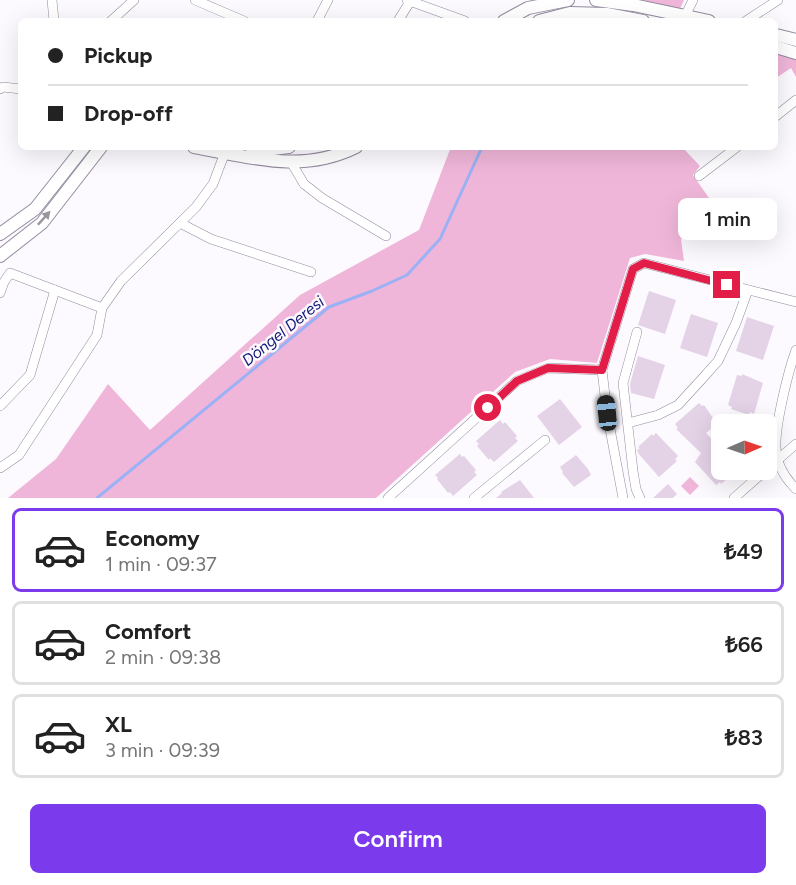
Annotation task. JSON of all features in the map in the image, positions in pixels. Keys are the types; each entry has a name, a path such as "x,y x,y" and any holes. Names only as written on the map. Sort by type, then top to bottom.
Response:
{"main road":[{"path":"510,18 528,8 568,0"},
{"path":"586,13 594,0 633,5 694,18"},
{"path":"551,18 570,13 607,14 628,18"},
{"path":"778,36 796,40"},
{"path":"778,48 796,53"},
{"path":"0,234 36,209 82,150"},
{"path":"0,256 42,223 99,150"},
{"path":"226,150 283,163 322,160 348,150"}],"street":[{"path":"52,0 54,18"},
{"path":"114,18 134,0"},
{"path":"318,18 328,0"},
{"path":"400,18 409,0 457,18"},
{"path":"684,16 693,0"},
{"path":"751,18 778,0"},
{"path":"197,1 237,18"},
{"path":"1,85 18,88"},
{"path":"778,114 796,100"},
{"path":"0,468 19,455 97,335 102,308 122,281 196,207 213,184 226,150"},
{"path":"321,150 322,160"},
{"path":"699,176 732,150"},
{"path":"291,162 304,184 322,198 386,236"},
{"path":"180,223 211,239 311,272"},
{"path":"623,498 607,413 602,370 633,269 644,263 796,302"},
{"path":"0,293 10,273 102,308"},
{"path":"0,406 30,375 55,290"},
{"path":"628,423 658,415 678,405 718,361 748,290"},
{"path":"637,332 623,383 636,489 640,498"},
{"path":"796,350 777,433 776,448 782,471 796,489"},
{"path":"388,498 517,381 548,368 602,370"},
{"path":"479,497 545,441"},
{"path":"778,459 796,444"},
{"path":"734,498 754,480"}],"shaded area":[{"path":"642,0 684,0 680,9"},
{"path":"778,53 796,59 796,77 791,68 778,77"},
{"path":"450,150 685,150 700,166 693,175 709,198 687,210 699,227 681,239 684,261 645,254 630,258 597,363 550,359 515,372 376,498 8,498 56,459 108,384 150,430 300,295 419,230"},
{"path":"690,477 699,486 690,495 681,486"}],"building":[{"path":"649,291 676,300 665,334 638,325"},
{"path":"691,314 718,323 707,357 680,348"},
{"path":"747,317 774,326 763,360 736,351"},
{"path":"638,356 665,365 654,399 631,393 630,384"},
{"path":"742,374 763,383 754,414 731,409 732,407 728,405 737,375 742,376"},
{"path":"560,399 582,427 559,445 537,416"},
{"path":"699,403 704,405 711,415 711,429 706,433 711,438 711,480 695,462 701,453 676,429 678,428 675,424"},
{"path":"500,420 503,424 505,422 517,436 515,438 518,441 494,462 490,458 489,460 477,446 479,444 476,441"},
{"path":"656,433 678,456 675,459 677,461 659,477 637,450 652,434 653,436"},
{"path":"460,454 476,470 474,472 477,475 453,496 450,492 448,493 435,475"},
{"path":"576,455 591,475 574,487 562,473 560,467"},
{"path":"520,480 534,498 496,498 501,492"},
{"path":"711,480 726,480 721,484 720,482 716,485"},
{"path":"668,484 677,494 673,498 653,498"}],"waterway":[{"name":"Döngel Deresi","path":"97,498 329,307 407,275 440,239 481,150"}],"route":[{"path":"488,408 517,381 548,368 602,370 633,269 644,263 727,285"}]}
